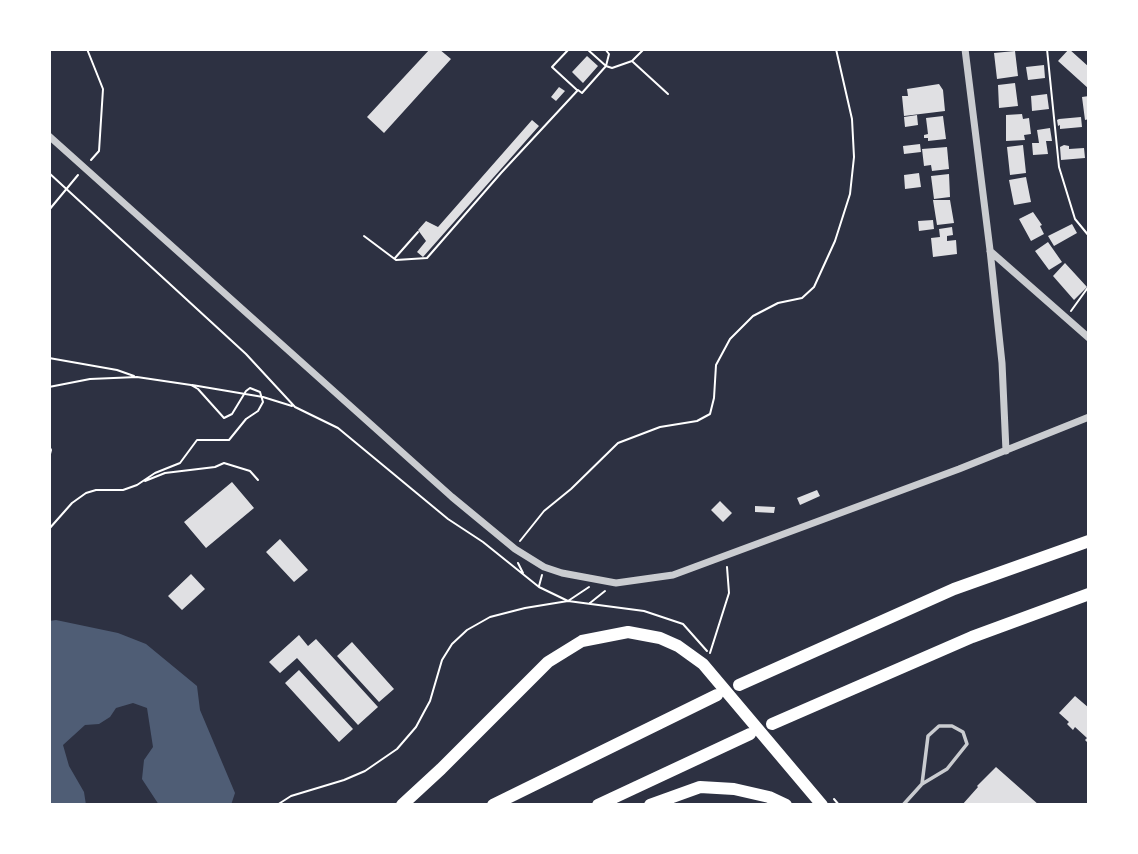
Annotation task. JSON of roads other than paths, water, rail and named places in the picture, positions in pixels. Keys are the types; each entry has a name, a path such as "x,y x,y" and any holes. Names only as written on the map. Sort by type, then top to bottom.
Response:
{"highway":[{"path":"739,685 954,589 1089,541"},
{"path":"772,724 972,637 1089,594"},
{"path":"402,805 548,662 582,641 613,633 643,633 708,659 822,805"},
{"path":"493,805 717,695"},
{"path":"598,805 750,734"},
{"path":"650,805 700,787 734,789 769,797 786,805"}],"street":[{"path":"965,49 1002,363 1006,451"},
{"path":"49,136 452,497 515,549 544,567 616,583 673,575 1006,451 1089,417"},
{"path":"990,250 1089,338"}],"lane":[{"path":"903,805 922,784 947,769 967,744 962,732 952,726 939,726 928,736 922,784"}],"water":[{"path":"56,620 118,633 146,644 197,686 200,710 235,793 231,805 159,805 142,779 144,760 153,747 147,708 133,703 116,708 110,717 99,724 85,725 63,745 69,766 84,792 86,805 49,805 49,621"}]}
